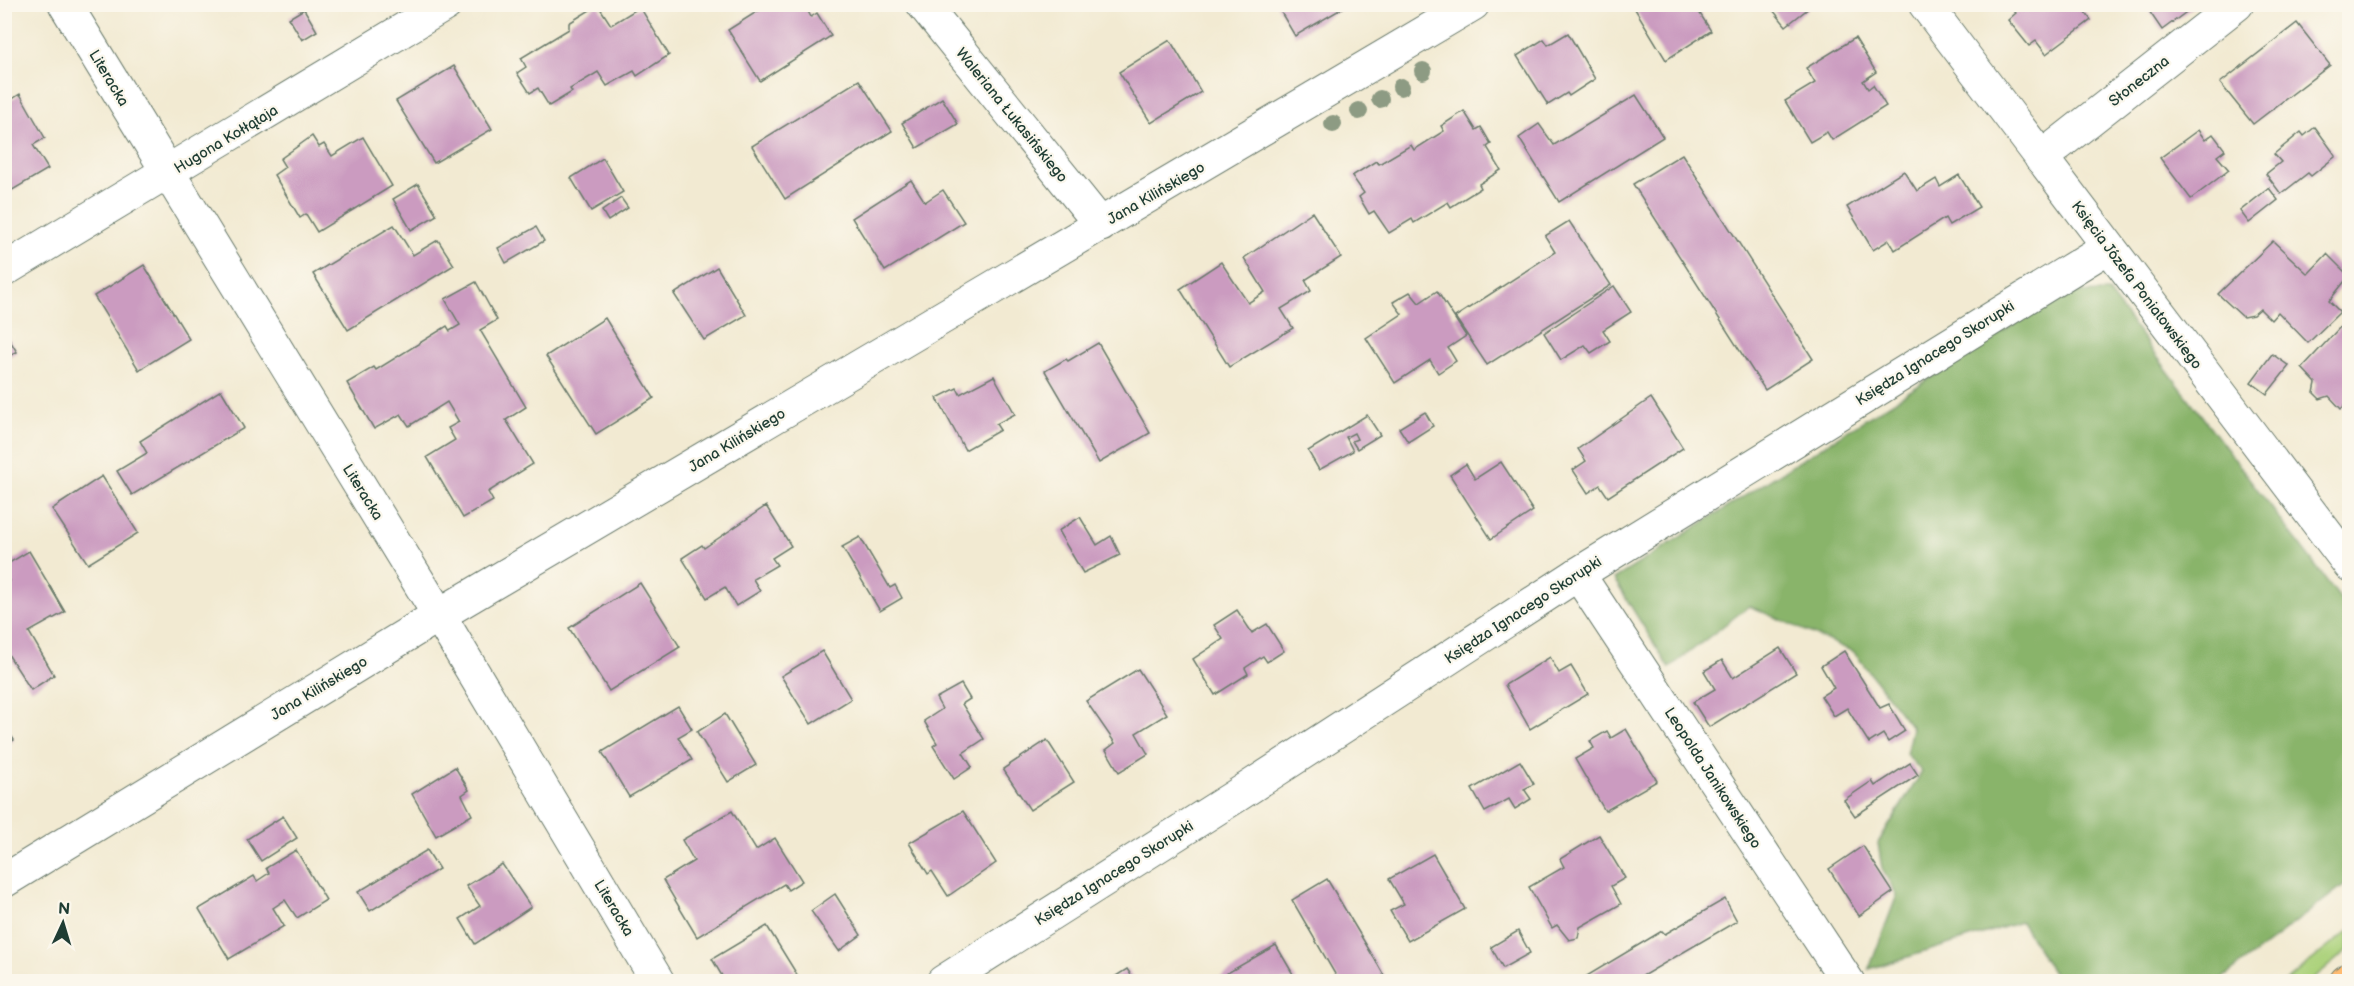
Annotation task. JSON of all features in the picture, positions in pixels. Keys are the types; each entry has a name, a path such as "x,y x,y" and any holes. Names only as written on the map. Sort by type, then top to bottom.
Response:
{"street":[{"name":"Literacka","path":"65,4 439,615 658,981"},
{"name":"Hugona Kołłątaja","path":"4,270 446,4"},
{"name":"Waleriana Łukasińskiego","path":"923,4 1101,225"},
{"name":"Jana Kilińskiego","path":"4,881 439,615 1101,225 1437,14 1473,4"},
{"name":"Księcia Józefa Poniatowskiego","path":"1924,4 2349,565"},
{"name":"Słoneczna","path":"2041,158 2237,4"},
{"name":"Księdza Ignacego Skorupki","path":"943,981 1236,796 1578,574 2108,247"},
{"name":"Leopolda Janikowskiego","path":"1578,574 1848,981"}],"green space":[{"path":"2108,292 2349,610 2349,881 2219,981 2058,981 2021,922 1869,969 1897,895 1882,869 1878,843 1922,772 1906,754 1912,728 1854,652 1749,606 1669,668 1614,579 2064,293"},
{"path":"2349,930 2349,949 2310,981 2286,981"}],"building":[{"path":"769,4 804,4 811,17 817,13 831,36 760,81 728,30"},
{"path":"1276,4 1341,4 1343,8 1295,36"},
{"path":"1632,4 1694,4 1711,31 1666,60"},
{"path":"1768,4 1814,4 1786,26"},
{"path":"2017,4 2079,4 2091,20 2046,54 2036,41 2029,46 2008,20 2016,13 2012,9"},
{"path":"2159,4 2197,4 2162,30 2149,11"},
{"path":"598,5 611,25 640,7 669,55 637,76 634,71 607,86 598,72 570,89 572,92 549,106 538,88 530,93 517,73 526,67 521,58 569,29 569,23"},
{"path":"304,9 317,31 302,40 289,18"},
{"path":"2297,23 2330,65 2253,124 2220,83"},
{"path":"1568,33 1595,79 1569,96 1567,93 1548,105 1517,56 1544,39 1548,45"},
{"path":"1855,38 1876,72 1863,81 1868,89 1873,85 1886,106 1832,140 1827,132 1810,142 1785,101 1815,83 1806,68"},
{"path":"1170,40 1201,92 1151,123 1119,72"},
{"path":"454,66 492,129 434,163 396,101"},
{"path":"859,80 892,131 785,199 752,146"},
{"path":"20,94 45,138 33,145 48,169 4,195 4,104"},
{"path":"1636,95 1663,137 1559,202 1519,138 1539,124 1554,145"},
{"path":"942,98 958,124 917,148 902,123"},
{"path":"1464,111 1476,130 1481,127 1491,144 1487,147 1501,170 1479,184 1481,188 1451,207 1448,202 1414,223 1412,219 1389,233 1374,211 1369,214 1359,197 1364,193 1352,176 1376,161 1379,164 1411,145 1414,150 1444,131 1441,126"},
{"path":"2315,127 2336,156 2311,176 2308,173 2281,194 2266,174 2281,162 2274,154 2301,132 2304,136"},
{"path":"2198,130 2205,140 2213,134 2225,150 2217,156 2229,170 2191,199 2160,158"},
{"path":"312,136 319,147 324,144 332,156 363,137 392,186 317,232 306,214 300,218 274,175 285,167 280,159"},
{"path":"1682,154 1813,359 1765,390 1633,184"},
{"path":"603,158 623,192 591,211 571,178"},
{"path":"1904,171 1917,191 1936,179 1940,187 1959,175 1979,207 1949,225 1945,218 1895,250 1889,240 1873,250 1847,207"},
{"path":"911,180 925,202 943,190 964,222 885,271 852,218"},
{"path":"418,184 437,215 411,230 393,199"},
{"path":"2269,188 2278,200 2249,223 2240,211"},
{"path":"621,198 628,208 608,221 602,211"},
{"path":"1312,212 1341,257 1305,280 1311,291 1281,309 1293,328 1229,367 1180,289 1221,262 1248,303 1265,292 1244,258"},
{"path":"1569,221 1611,285 1487,365 1455,317 1555,252 1545,236"},
{"path":"394,225 413,255 438,240 454,265 348,330 313,274"},
{"path":"536,227 544,241 506,263 498,248"},
{"path":"2273,241 2308,274 2327,254 2349,276 2329,301 2340,312 2308,343 2278,312 2271,320 2260,309 2253,315 2243,317 2218,294"},
{"path":"144,265 189,339 139,370 94,296"},
{"path":"717,267 746,315 704,340 674,294"},
{"path":"476,282 497,320 480,330 526,407 506,420 533,464 488,492 493,501 463,518 427,457 455,440 448,428 459,422 447,402 409,426 401,414 374,429 347,383 374,367 376,370 447,326 450,331 460,325 445,299"},
{"path":"1614,286 1631,312 1603,330 1610,341 1591,353 1585,345 1561,360 1544,333"},
{"path":"1437,291 1466,336 1448,348 1456,361 1438,373 1430,360 1395,383 1366,338 1402,314 1393,302 1410,292 1419,303"},
{"path":"605,318 654,398 596,434 546,356"},
{"path":"2341,326 2349,333 2349,401 2341,409 2329,396 2320,399 2314,393 2316,383 2302,368"},
{"path":"4,331 17,352 4,359"},
{"path":"1098,343 1150,433 1099,463 1045,371 1066,359 1068,361"},
{"path":"2272,354 2289,366 2267,394 2251,382"},
{"path":"994,376 1015,414 996,424 1000,430 965,450 937,398 957,388 960,394"},
{"path":"221,390 244,428 132,495 117,471 147,453 140,441"},
{"path":"1651,398 1683,448 1608,497 1600,485 1588,493 1573,470 1586,461 1578,449"},
{"path":"1425,412 1433,426 1408,442 1399,428"},
{"path":"1367,415 1380,435 1357,449 1352,441 1357,439 1354,433 1346,437 1353,451 1319,470 1308,451"},
{"path":"1501,462 1533,511 1491,539 1450,475 1466,464 1475,479"},
{"path":"102,476 138,533 88,564 52,509"},
{"path":"766,506 791,546 772,558 777,565 753,579 760,591 736,606 725,587 707,598 682,558 702,545 704,548"},
{"path":"1080,517 1097,545 1111,536 1120,555 1083,573 1058,531"},
{"path":"860,537 890,588 895,585 902,598 880,611 842,547"},
{"path":"29,551 65,612 29,632 54,675 31,690 4,648 4,584 9,581 4,566"},
{"path":"640,583 680,647 609,691 569,628"},
{"path":"1237,610 1252,633 1267,624 1284,651 1267,662 1263,656 1245,668 1248,674 1215,695 1193,659 1223,639 1214,625"},
{"path":"1780,648 1796,673 1709,727 1693,702 1715,689 1704,671 1722,660 1733,678"},
{"path":"822,651 851,699 811,724 781,676"},
{"path":"1844,651 1880,708 1889,704 1905,731 1888,742 1883,734 1869,743 1847,708 1834,716 1821,696 1834,688 1821,666"},
{"path":"1550,657 1559,673 1571,666 1588,694 1530,729 1505,685"},
{"path":"1138,669 1167,714 1136,733 1148,754 1119,772 1106,750 1115,743 1086,701"},
{"path":"961,684 970,699 962,704 984,739 963,753 972,767 954,779 933,746 937,743 924,721 942,709 936,698"},
{"path":"678,706 692,729 678,737 692,760 629,797 602,752"},
{"path":"725,714 756,765 728,782 697,732"},
{"path":"4,725 14,740 4,746"},
{"path":"1626,729 1657,781 1605,811 1575,759 1594,748 1590,741 1607,731 1611,738"},
{"path":"1047,740 1074,782 1030,810 1003,769"},
{"path":"1520,761 1534,784 1524,789 1531,799 1515,809 1509,799 1485,812 1472,789"},
{"path":"1910,763 1918,775 1855,816 1844,800 1872,781 1875,786"},
{"path":"455,767 469,790 462,795 472,815 436,836 412,794"},
{"path":"732,811 756,850 775,838 802,881 788,890 784,884 697,937 663,880 694,861 682,840"},
{"path":"963,811 996,863 948,896 932,871 928,874 909,843"},
{"path":"283,816 297,838 261,861 247,839"},
{"path":"1599,835 1625,878 1611,886 1621,904 1580,927 1578,938 1569,940 1557,925 1552,928 1529,887 1564,867 1560,859"},
{"path":"1863,846 1893,892 1859,916 1829,869"},
{"path":"296,850 326,900 297,918 285,900 273,908 284,926 229,959 199,909 254,876 257,881 269,873 266,868"},
{"path":"427,850 439,869 370,911 358,892"},
{"path":"1433,854 1465,909 1408,941 1390,911 1404,904 1389,879"},
{"path":"502,864 531,907 475,944 460,919 480,906 466,886"},
{"path":"1327,879 1387,981 1339,981 1292,900"},
{"path":"835,894 861,935 839,951 811,911"},
{"path":"1725,899 1737,921 1634,981 1586,980 1585,977 1662,931 1665,934"},
{"path":"767,926 801,981 725,981 712,959"},
{"path":"1518,931 1530,953 1503,968 1491,947"},
{"path":"1276,945 1297,981 1218,981 1217,979"},
{"path":"1127,969 1135,981 1108,981"}]}
